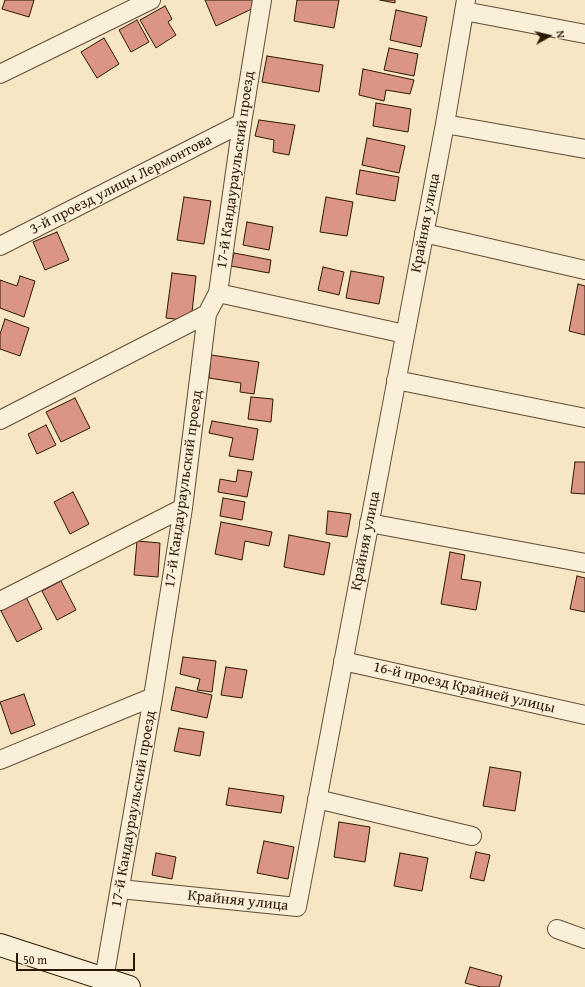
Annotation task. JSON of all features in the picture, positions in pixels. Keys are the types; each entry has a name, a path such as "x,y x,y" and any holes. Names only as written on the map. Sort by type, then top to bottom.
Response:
{"street":[{"path":"0,74 151,0"},
{"name":"17-й Кандаураульский проезд","path":"103,983 153,697 183,508 207,314 218,293 242,123 262,0"},
{"path":"465,6 585,34"},
{"name":"Крайняя улица","path":"120,889 297,907 445,124 465,6"},
{"name":"3-й проезд улицы Лермонтова","path":"0,246 242,123"},
{"path":"445,124 585,149"},
{"path":"424,232 585,270"},
{"path":"218,293 405,334"},
{"path":"0,420 207,314"},
{"path":"396,380 585,418"},
{"path":"0,601 183,508"},
{"path":"370,523 585,562"},
{"name":"16-й проезд Крайней улицы","path":"343,661 585,715"},
{"path":"0,760 153,697"},
{"path":"317,799 472,836"},
{"path":"557,929 585,939"},
{"path":"0,945 103,983 129,987"}],"building":[{"path":"5,0 34,0 29,17 2,9"},
{"path":"205,0 256,0 258,6 216,26"},
{"path":"297,0 339,0 334,28 294,21"},
{"path":"380,0 395,0 395,3"},
{"path":"165,6 172,19 168,22 176,35 156,48 140,20"},
{"path":"396,10 427,17 421,47 390,40"},
{"path":"137,20 149,42 131,52 119,30"},
{"path":"104,38 119,64 97,78 81,52"},
{"path":"389,48 418,54 414,76 384,70"},
{"path":"267,56 323,65 319,92 262,82"},
{"path":"363,69 414,80 410,94 386,90 384,101 359,95"},
{"path":"376,103 411,109 408,132 373,126"},
{"path":"259,120 295,125 289,155 273,152 274,140 255,136"},
{"path":"367,138 405,146 399,173 362,165"},
{"path":"360,170 399,177 395,201 356,194"},
{"path":"184,197 211,201 204,244 177,240"},
{"path":"326,197 353,202 347,236 320,232"},
{"path":"247,222 273,227 269,250 243,245"},
{"path":"57,232 69,260 45,270 33,242"},
{"path":"234,253 271,260 269,273 231,266"},
{"path":"323,267 344,272 339,295 318,290"},
{"path":"351,271 384,277 379,304 346,298"},
{"path":"172,273 196,276 191,321 166,318"},
{"path":"20,276 35,281 24,317 0,308 0,280 17,286"},
{"path":"578,284 585,286 585,335 569,331"},
{"path":"5,319 29,328 20,356 0,349 0,334"},
{"path":"211,355 259,362 254,394 240,392 241,383 209,378"},
{"path":"251,397 273,399 271,422 248,419"},
{"path":"75,398 90,428 61,442 46,412"},
{"path":"212,421 258,429 253,460 229,456 233,438 209,433"},
{"path":"46,425 56,445 37,454 28,434"},
{"path":"575,462 585,462 585,494 571,493"},
{"path":"238,470 252,472 247,497 218,492 220,479 236,482"},
{"path":"73,492 89,524 70,534 54,502"},
{"path":"223,498 245,502 242,520 220,516"},
{"path":"328,511 351,514 347,537 326,534"},
{"path":"221,522 272,532 269,546 245,541 242,560 215,554"},
{"path":"289,535 330,543 324,575 284,567"},
{"path":"137,541 160,543 158,577 134,575"},
{"path":"450,552 465,555 461,579 481,582 476,610 441,604"},
{"path":"577,576 585,578 585,612 570,609"},
{"path":"61,581 76,610 57,620 42,591"},
{"path":"26,597 42,629 17,642 1,611"},
{"path":"183,657 216,661 212,692 197,690 200,679 180,674"},
{"path":"226,667 247,670 242,698 221,695"},
{"path":"176,687 212,695 207,718 171,710"},
{"path":"24,694 35,725 11,734 0,702"},
{"path":"179,728 204,732 200,756 174,751"},
{"path":"490,767 521,772 515,811 483,806"},
{"path":"229,788 284,796 281,813 226,805"},
{"path":"339,822 370,827 365,862 334,857"},
{"path":"264,841 294,847 288,879 257,873"},
{"path":"476,852 490,855 484,881 470,878"},
{"path":"156,853 176,857 172,879 152,875"},
{"path":"400,853 428,858 422,891 394,886"},
{"path":"470,967 502,976 499,987 481,987 465,983"}]}
